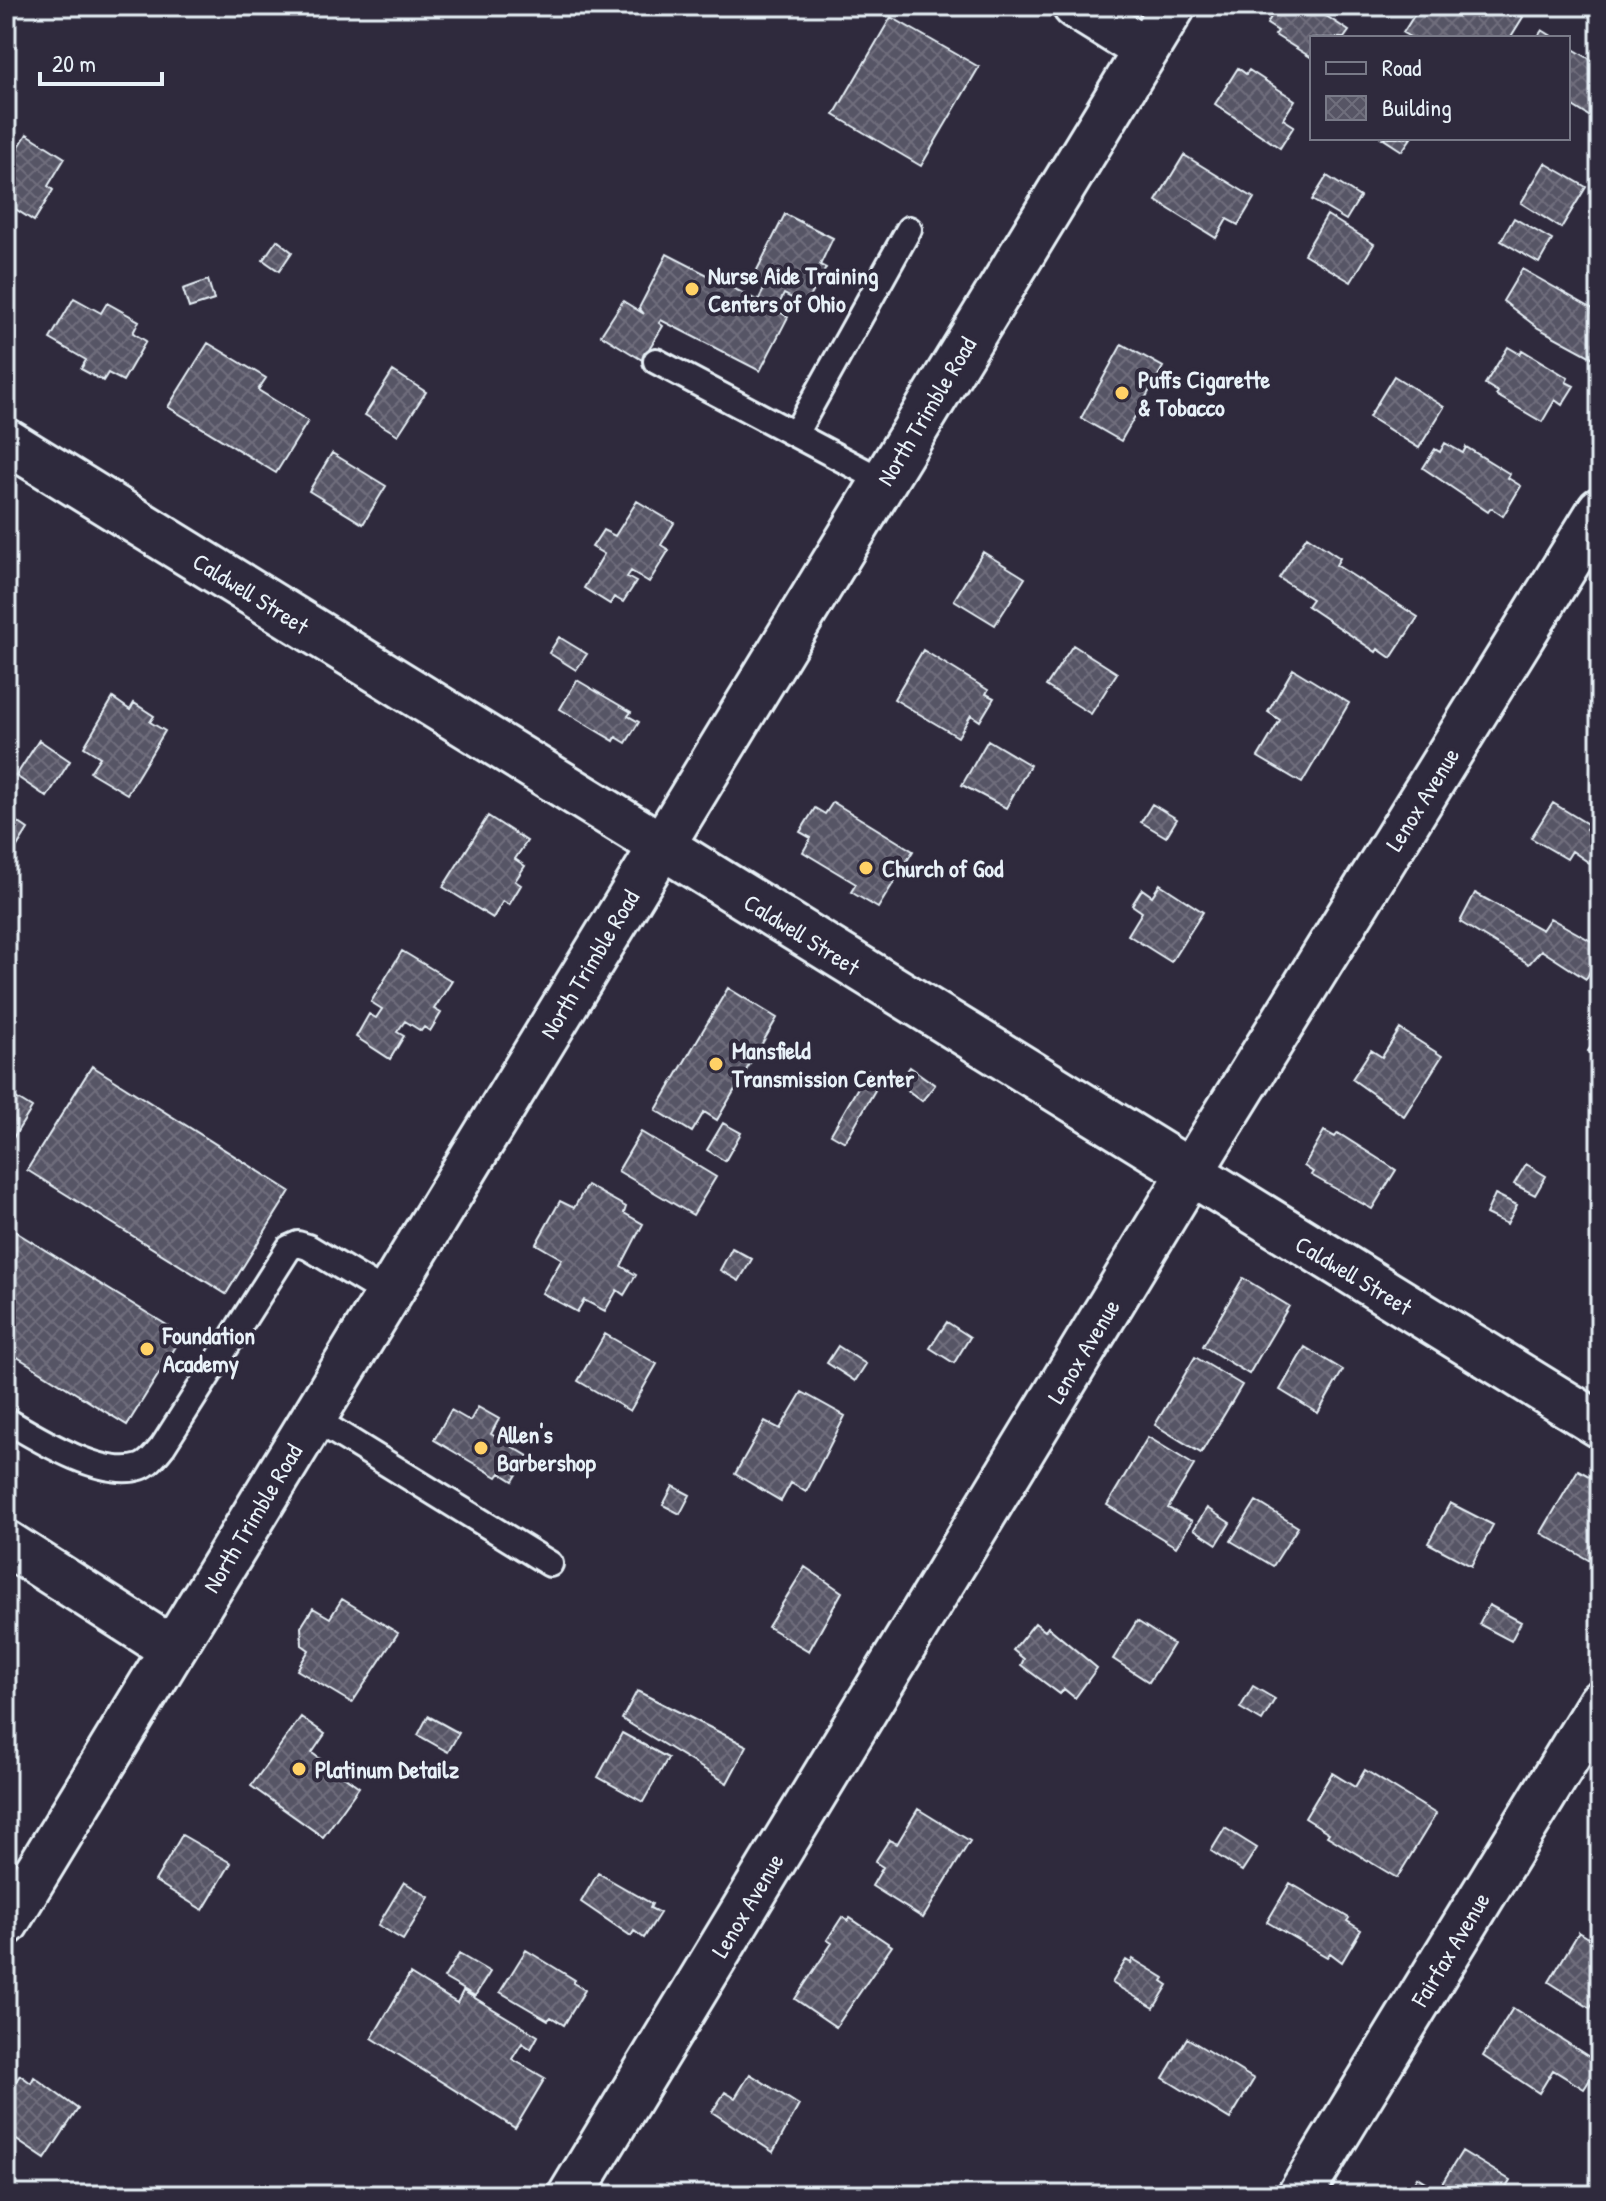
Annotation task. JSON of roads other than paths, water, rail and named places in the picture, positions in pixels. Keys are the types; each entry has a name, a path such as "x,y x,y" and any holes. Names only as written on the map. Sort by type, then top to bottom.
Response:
{"street":[{"path":"1075,6 1146,50"},
{"name":"North Trimble Road","path":"6,1923 1173,6"},
{"name":"Caldwell Street","path":"6,441 1600,1425"},
{"name":"Lenox Avenue","path":"571,2195 1190,1174 1600,510"},
{"path":"6,1543 172,1649"},
{"name":"Fairfax Avenue","path":"1300,2195 1600,1703"}],"lane":[{"path":"795,434 909,229"},
{"path":"656,361 883,481"},
{"path":"6,1420 49,1446 119,1471 143,1466 163,1446 289,1248 298,1244 308,1247 388,1295"},
{"path":"313,1418 550,1564"}],"place":[{"name":"Nurse Aide Training Centers of Ohio","path":"692,289"},
{"name":"Puffs Cigarette & Tobacco","path":"1122,393"},
{"name":"Church of God","path":"866,868"},
{"name":"Mansfield Transmission Center","path":"716,1064"},
{"name":"Foundation Academy","path":"147,1349"},
{"name":"Allen's Barbershop","path":"481,1448"},
{"name":"Platinum Detailz","path":"299,1769"}]}
